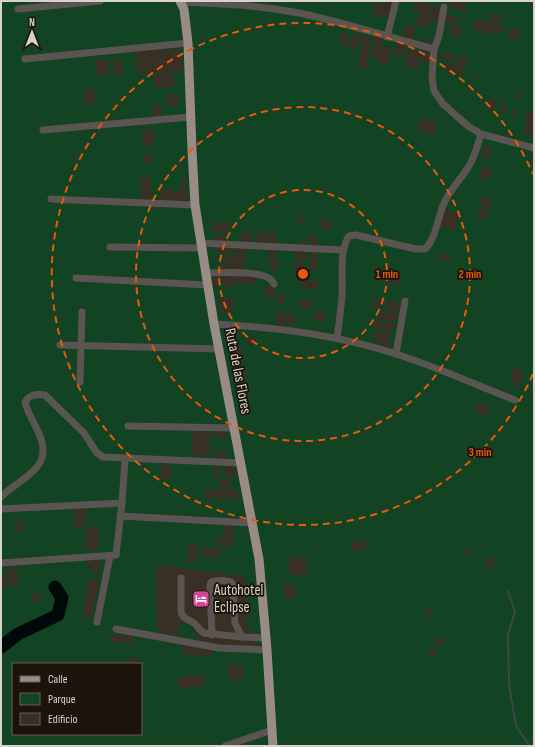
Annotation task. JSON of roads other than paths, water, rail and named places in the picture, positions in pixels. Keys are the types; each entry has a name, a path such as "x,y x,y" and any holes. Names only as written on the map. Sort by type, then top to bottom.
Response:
{"main road":[{"name":"Ruta de las Flores","path":"183,3 188,44 195,205 214,324 241,463 262,584 273,746"}],"street":[{"path":"18,9 100,1"},
{"path":"387,37 396,1"},
{"path":"183,3 267,8 293,12 335,21 434,50"},
{"path":"444,7 439,36 434,50 432,77 434,91 443,104 468,126 481,134 534,148"},
{"path":"25,59 188,44"},
{"path":"43,130 190,117"},
{"path":"337,338 342,295 344,250 345,242 349,236 356,235 416,249 426,249 431,243 446,198 469,166 481,134"},
{"path":"51,199 195,205"},
{"path":"110,247 201,245 344,250"},
{"path":"206,273 259,274 269,278 274,284"},
{"path":"76,278 208,285"},
{"path":"396,354 406,301"},
{"path":"80,382 82,312"},
{"path":"214,324 269,328 337,338 396,354 515,400"},
{"path":"60,345 219,349"},
{"path":"1,498 6,492 30,475 40,464 44,448 41,437 27,411 25,402 29,396 37,394 45,395 84,433 97,453 103,457 241,463"},
{"path":"128,426 234,428"},
{"path":"1,563 116,555 125,459"},
{"path":"1,509 122,503"},
{"path":"120,516 252,523"},
{"path":"97,622 110,556"},
{"path":"181,578 182,616 195,624 200,631 212,635 266,638"},
{"path":"212,635 210,587 212,582 226,581 231,582 233,586 235,623 242,637"},
{"path":"116,629 219,648 267,650"},
{"path":"225,746 272,730"}],"waterway":[{"path":"1,647 18,634 58,615 62,598 55,587"},
{"path":"508,591 515,612 508,635 509,684 516,726 530,746"}],"place":[{"name":"Autohotel Eclipse","path":"201,599"}]}
